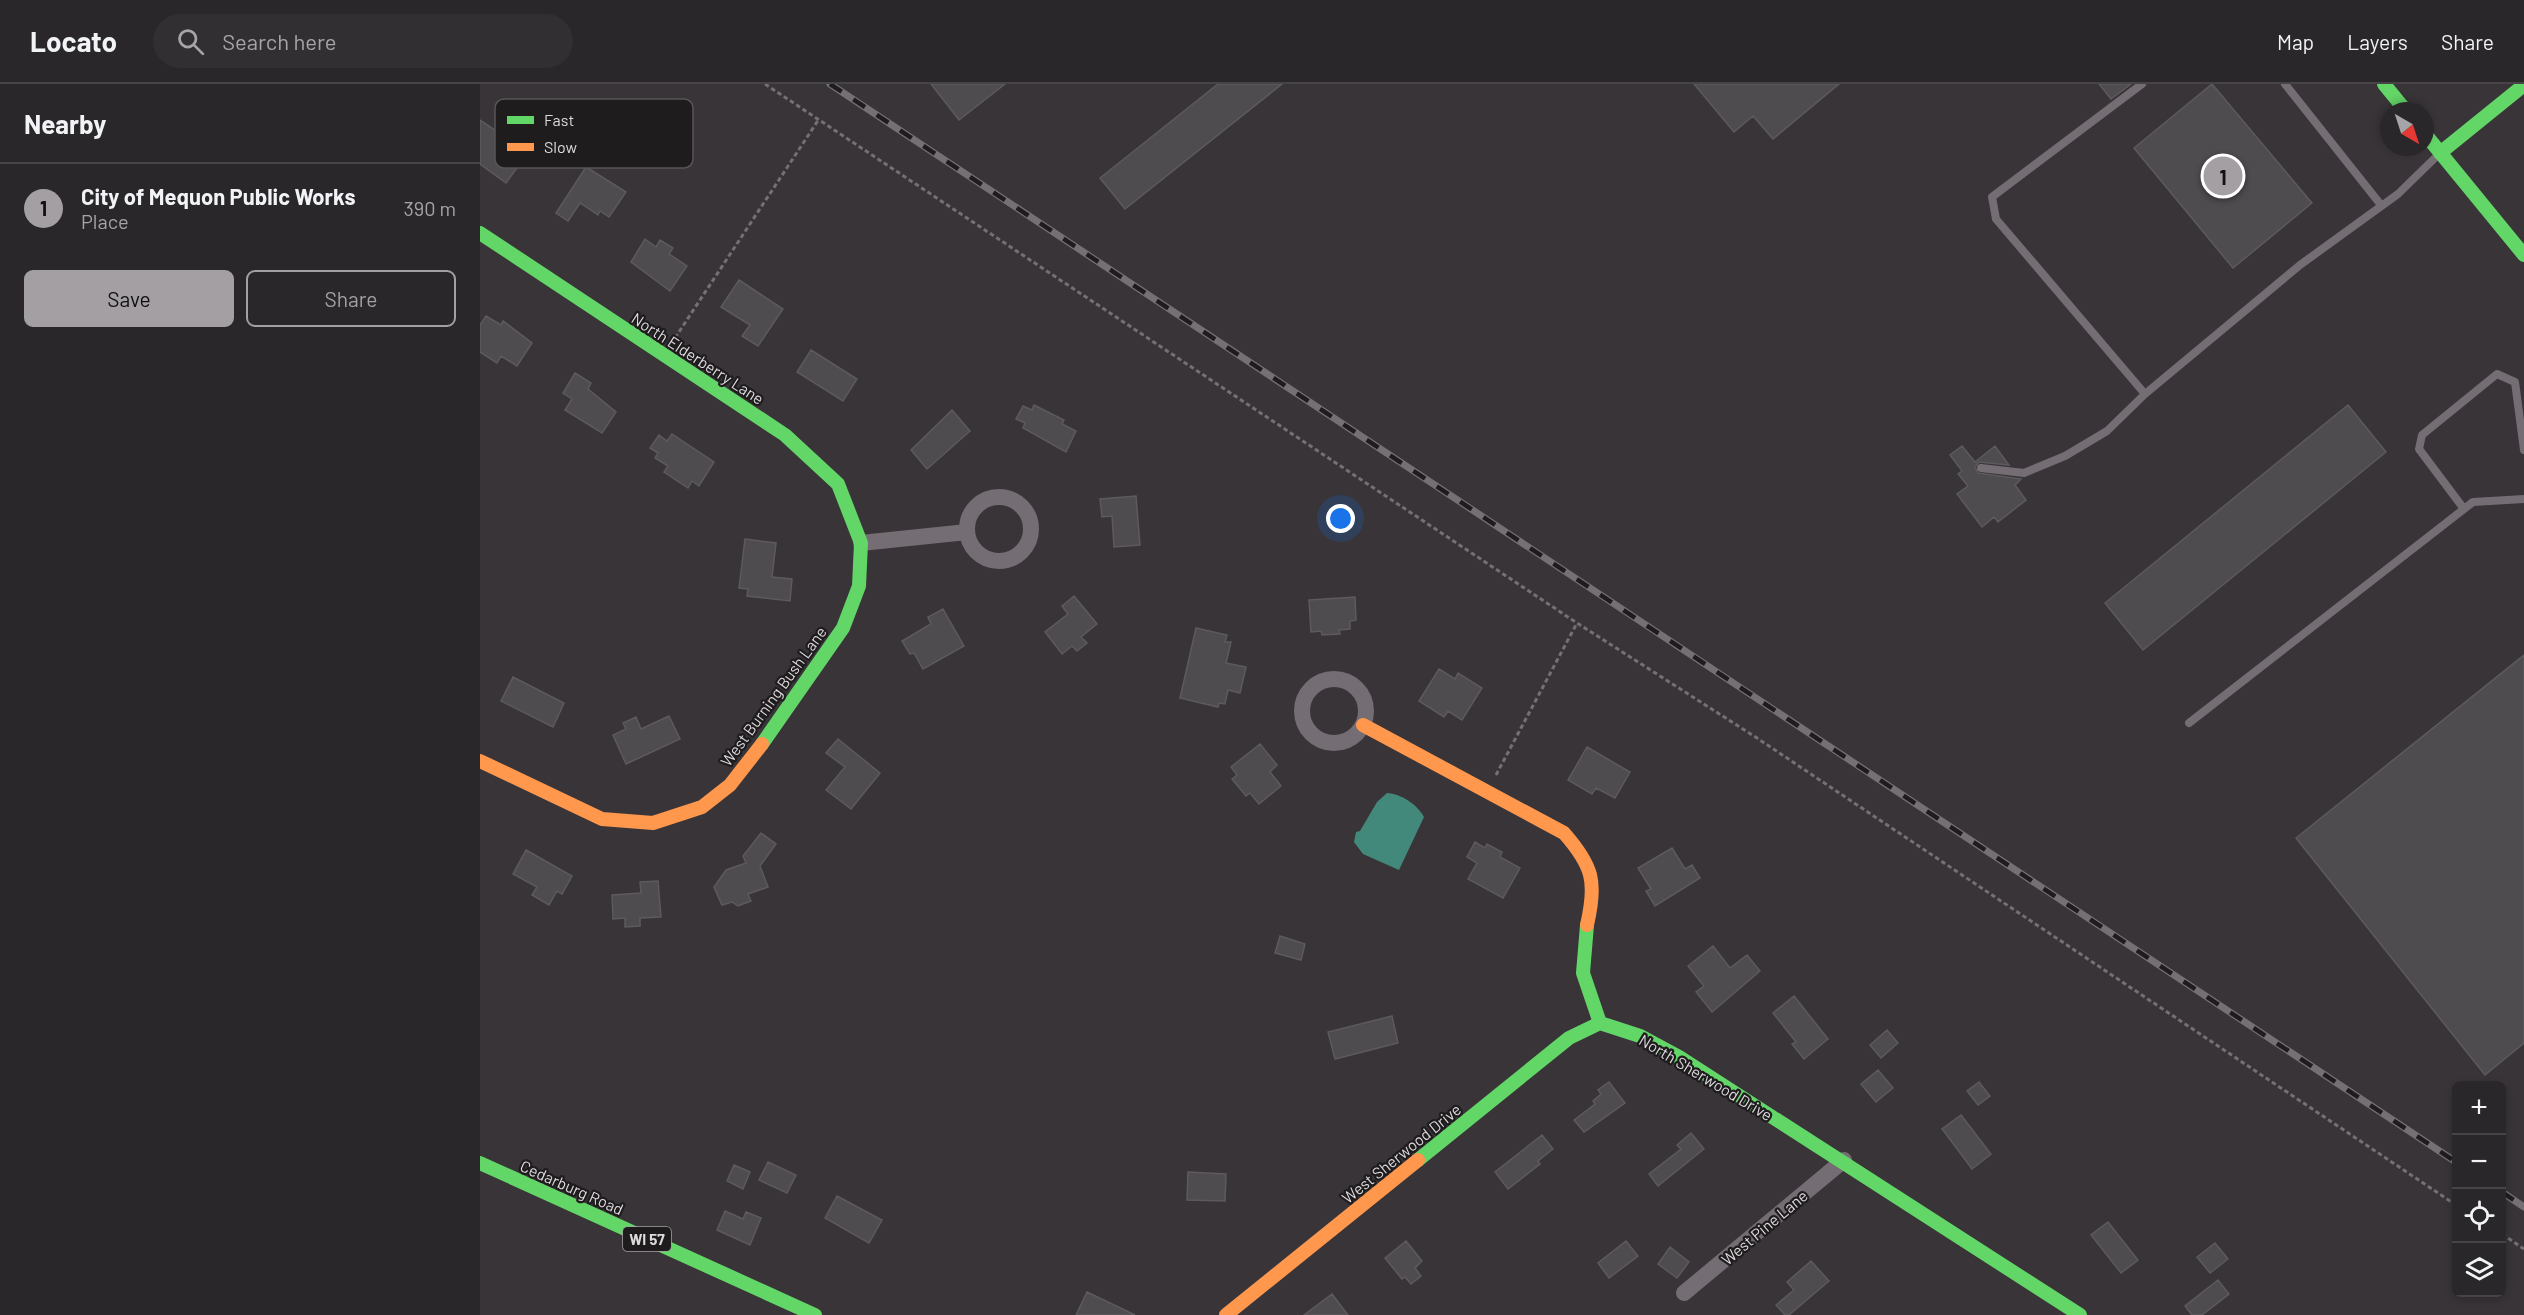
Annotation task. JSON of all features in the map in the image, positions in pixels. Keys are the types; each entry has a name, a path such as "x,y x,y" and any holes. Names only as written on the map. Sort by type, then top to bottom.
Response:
{"street":[{"path":"2384,84 2399,102"},
{"path":"2440,153 2524,85"},
{"path":"2434,145 2524,255"},
{"name":"North Elderberry Lane","path":"480,233 785,435 838,484 861,543"},
{"path":"861,543 967,532"},
{"name":"West Burning Bush Lane","path":"480,761 602,819 653,823 702,807 730,785 757,752 843,628 859,586 861,543"},
{"path":"1363,725 1564,833 1582,851 1591,871 1595,889 1594,904 1583,940 1582,968 1600,1023"},
{"name":"North Sherwood Drive","path":"1600,1023 1621,1028 1657,1044 1844,1160 2080,1315"},
{"name":"West Sherwood Drive","path":"1226,1315 1569,1038 1600,1023"},
{"name":"West Pine Lane","path":"1684,1293 1844,1160"},
{"name":"Cedarburg Road","path":"480,1163 815,1315"}],"lane":[{"path":"2142,84 1992,197 1996,219 2145,394"},
{"path":"2285,84 2381,205"},
{"path":"1981,468 2024,473 2065,456 2107,430 2145,394 2300,265 2397,194 2440,153"},
{"path":"2464,509 2419,449 2422,435 2497,374 2515,382 2524,450"},
{"path":"2188,723 2473,502 2524,499"}],"path":[{"path":"765,84 1578,623 1757,738 2452,1202"},
{"path":"664,354 819,119"},
{"path":"1487,791 1578,623"},
{"path":"2506,1237 2524,1249"}],"shaded area":[{"path":"1387,793 1408,800 1424,817 1399,870 1363,854 1354,842 1356,832 1360,831 1377,802"}],"building":[{"path":"931,84 1005,84 959,120"},
{"path":"1218,84 1282,84 1125,209 1100,178"},
{"path":"1694,84 1839,84 1773,139 1753,116 1734,132"},
{"path":"2099,84 2131,84 2111,99"},
{"path":"2212,84 2312,203 2233,268 2134,148"},
{"path":"480,120 495,130 495,168 517,168 506,183 480,164"},
{"path":"585,168 626,192 609,217 600,211 598,215 580,203 568,221 556,213"},
{"path":"645,239 656,247 660,240 673,248 669,254 687,266 670,291 631,262"},
{"path":"739,280 783,309 758,346 742,336 750,325 721,307"},
{"path":"486,316 501,325 503,321 532,343 517,366 501,356 497,363 480,352 480,325"},
{"path":"811,350 857,379 843,401 797,372"},
{"path":"575,373 591,383 588,389 616,412 602,433 565,410 572,399 563,393"},
{"path":"1034,405 1064,420 1062,424 1076,431 1066,452 1023,428 1025,423 1016,419 1023,406 1032,410"},
{"path":"2348,405 2386,452 2143,650 2105,603"},
{"path":"952,410 970,431 927,469 911,450"},
{"path":"672,434 714,462 699,486 692,481 688,488 664,472 668,466 655,458 658,453 650,448 659,435 667,441"},
{"path":"1962,446 1975,462 1995,446 2009,465 1979,462 1975,467 1978,473 2021,479 2015,485 2026,500 1998,522 1994,517 1982,527 1957,494 1968,486 1958,474 1962,471 1950,455"},
{"path":"1136,496 1140,545 1114,547 1112,516 1102,517 1100,499"},
{"path":"745,539 776,543 772,577 792,579 790,601 747,596 748,589 739,588"},
{"path":"1074,596 1097,624 1081,637 1087,643 1077,651 1072,646 1062,654 1045,632 1068,614 1062,606"},
{"path":"1355,597 1356,620 1350,621 1350,629 1339,630 1340,634 1322,635 1321,631 1311,632 1309,600"},
{"path":"943,609 964,646 923,669 914,653 910,654 902,641 931,624 928,617"},
{"path":"1196,628 1227,635 1225,642 1231,642 1226,663 1246,667 1240,693 1228,690 1225,704 1219,703 1218,707 1180,698"},
{"path":"2524,655 2524,1043 2485,1075 2296,838"},
{"path":"1439,669 1455,679 1458,673 1482,688 1462,720 1448,711 1444,717 1419,701"},
{"path":"513,677 564,703 553,727 501,701"},
{"path":"669,716 680,739 626,764 613,735 626,729 623,723 636,717 641,729"},
{"path":"838,739 880,773 851,809 826,790 845,767 826,753"},
{"path":"1260,744 1277,765 1270,772 1281,786 1259,804 1250,793 1246,796 1232,779 1237,775 1231,767"},
{"path":"1587,747 1630,772 1615,798 1596,788 1592,794 1568,780"},
{"path":"761,833 776,844 760,866 768,887 748,894 751,901 738,906 732,902 722,905 714,887 726,870 746,863 743,856"},
{"path":"1475,842 1485,848 1487,844 1502,852 1500,857 1520,868 1503,898 1468,879 1477,863 1467,857"},
{"path":"1672,848 1685,869 1692,865 1700,878 1655,906 1646,891 1651,889 1638,868"},
{"path":"526,850 572,876 562,894 557,891 549,905 532,895 537,887 513,874"},
{"path":"658,881 661,917 640,918 640,926 625,927 625,918 613,919 612,895 641,893 640,882"},
{"path":"1280,936 1305,944 1301,960 1275,953"},
{"path":"1713,946 1730,968 1747,955 1760,971 1712,1012 1696,992 1704,986 1688,966"},
{"path":"1794,996 1828,1039 1804,1059 1792,1044 1796,1042 1773,1013"},
{"path":"1392,1016 1398,1043 1335,1059 1328,1032"},
{"path":"1887,1030 1898,1043 1881,1058 1870,1045"},
{"path":"1878,1070 1893,1088 1876,1102 1861,1084"},
{"path":"1609,1082 1625,1103 1584,1132 1574,1120 1595,1104 1593,1101 1601,1094 1598,1090"},
{"path":"1979,1082 1990,1096 1978,1105 1967,1091"},
{"path":"1961,1115 1991,1154 1972,1169 1942,1129"},
{"path":"1691,1133 1704,1149 1658,1186 1649,1174 1681,1149 1677,1145"},
{"path":"1542,1135 1553,1149 1538,1161 1540,1164 1508,1189 1495,1172"},
{"path":"768,1162 796,1175 787,1193 759,1180"},
{"path":"734,1165 750,1172 743,1189 727,1181"},
{"path":"1188,1172 1226,1174 1225,1201 1187,1200"},
{"path":"837,1196 882,1220 869,1243 825,1218"},
{"path":"725,1211 743,1219 746,1212 761,1218 750,1245 717,1230"},
{"path":"2108,1222 2138,1260 2121,1273 2091,1235"},
{"path":"1406,1241 1422,1261 1415,1268 1421,1276 1411,1284 1405,1277 1402,1279 1385,1258"},
{"path":"1626,1241 1638,1256 1609,1278 1598,1263"},
{"path":"2215,1243 2228,1259 2210,1273 2197,1257"},
{"path":"1670,1247 1689,1262 1677,1278 1658,1264"},
{"path":"1811,1261 1829,1281 1789,1315 1785,1315 1776,1305 1794,1290 1787,1282"},
{"path":"2218,1280 2229,1294 2202,1315 2192,1315 2185,1306"},
{"path":"1087,1292 1135,1315 1076,1315"},
{"path":"1332,1294 1348,1315 1304,1315"}],"railway":[{"path":"830,84 2452,1159"},
{"path":"2506,1195 2524,1207"}],"traffic: fast":[{"path":"2384,84 2399,102"},
{"path":"2440,153 2524,85"},
{"path":"2434,145 2524,255"},
{"path":"480,233 785,435 838,484 861,543 859,586 843,628 762,744"},
{"path":"1587,925 1583,973 1600,1023 1640,1036 1679,1057 2080,1315"},
{"path":"1418,1160 1569,1038 1600,1023"},
{"path":"480,1163 815,1315"}],"traffic: slow":[{"path":"1363,725 1564,833 1581,855 1590,875 1592,897 1587,925"},
{"path":"480,761 602,819 653,823 702,807 730,785 762,744"},
{"path":"1226,1315 1418,1160"}],"place":[{"name":"City of Mequon Public Works","path":"2223,176"}]}
